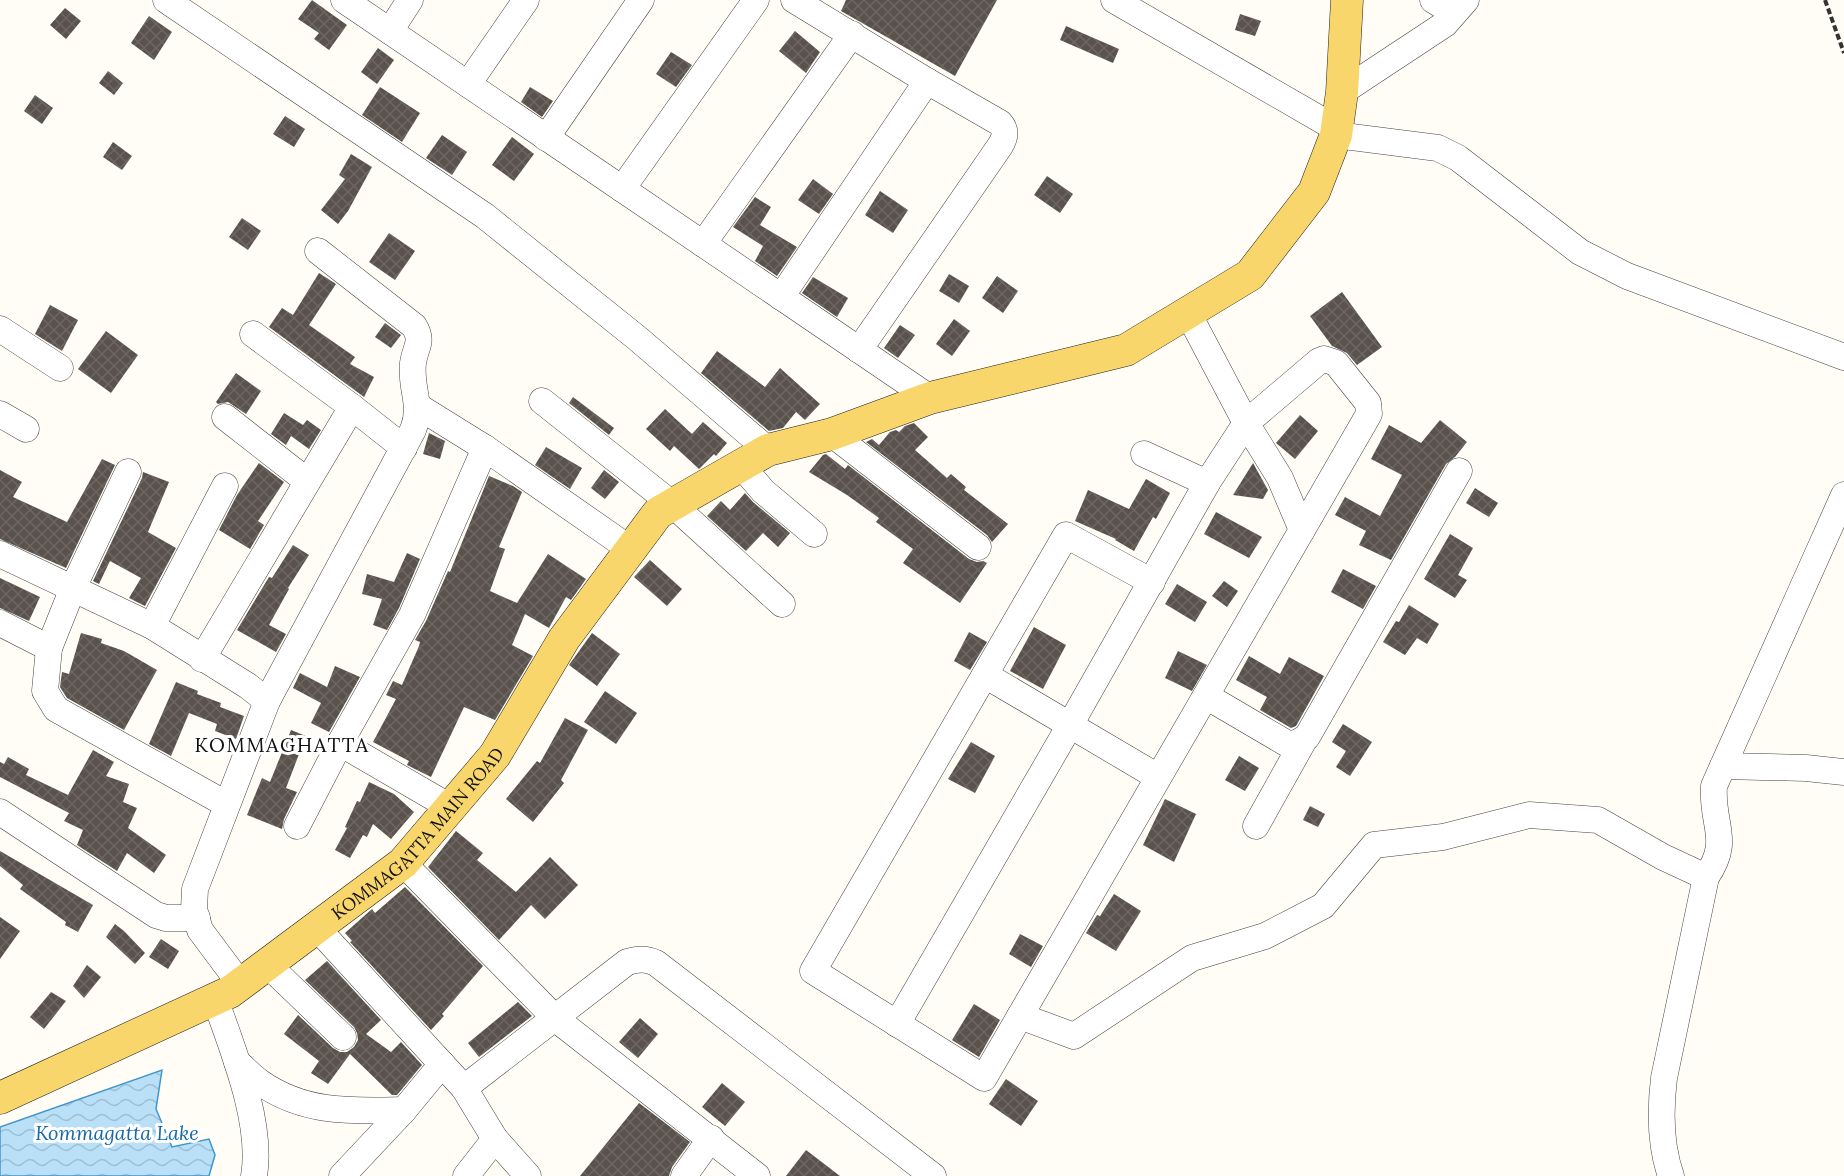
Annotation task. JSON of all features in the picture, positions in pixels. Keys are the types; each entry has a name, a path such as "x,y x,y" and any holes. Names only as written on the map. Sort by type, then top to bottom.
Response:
{"main road":[{"name":"KOMMAGATTA MAIN ROAD","path":"0,1098 228,992 403,862 495,755 564,639 658,513 754,458 831,434 930,398 1126,350 1250,275 1314,192 1336,132 1342,92 1347,0"}],"street":[{"path":"166,0 485,216 637,338 754,458 763,491 814,534"},
{"path":"344,0 930,398"},
{"path":"390,31 410,0"},
{"path":"468,84 526,0"},
{"path":"546,138 641,0"},
{"path":"622,189 756,0"},
{"path":"794,0 1000,123 1005,132 1004,140 859,350"},
{"path":"1113,0 1336,132 1438,148 1458,159 1580,252 1627,276 1844,357"},
{"path":"1342,92 1445,24 1460,7 1433,0"},
{"path":"703,244 852,34"},
{"path":"781,297 927,81"},
{"path":"254,1176 257,1160 253,1123 237,1062 228,992 200,930 194,909 195,889 267,700 404,448 417,420 419,407 414,395 413,363 420,340 414,326 318,251"},
{"path":"1188,313 1246,423 1280,478 1302,530"},
{"path":"0,329 60,368"},
{"path":"254,334 352,406 404,448"},
{"path":"897,1024 1152,582 1207,483 1246,423 1318,361 1324,359 1336,363 1368,403 1369,414 1365,425 984,1078 897,1024 813,971 1066,535 1152,582"},
{"path":"542,401 672,504 782,604"},
{"path":"202,659 352,406"},
{"path":"419,407 485,448 630,549"},
{"path":"0,414 26,429"},
{"path":"225,417 307,481"},
{"path":"831,434 978,547"},
{"path":"297,826 340,743 412,615 485,448"},
{"path":"1144,454 1207,483"},
{"path":"1256,826 1459,471"},
{"path":"128,472 73,588 49,648 45,691 56,709 226,804"},
{"path":"152,626 225,486"},
{"path":"1671,1176 1664,1147 1660,1111 1664,1078 1706,877 1716,862 1719,850 1720,836 1713,799 1714,786 1844,495"},
{"path":"0,554 152,626 267,700"},
{"path":"0,623 49,648"},
{"path":"985,675 1158,777"},
{"path":"1206,696 1286,743 1295,744 1304,740"},
{"path":"340,743 450,807"},
{"path":"1723,766 1806,768 1844,772"},
{"path":"0,812 156,915 166,918 197,918"},
{"path":"1020,1016 1074,1036 1192,958 1265,936 1323,906 1374,845 1443,837 1529,815 1598,820 1663,857 1706,877"},
{"path":"403,862 556,1019 757,1176"},
{"path":"316,927 464,1088 495,1139 528,1176"},
{"path":"464,1088 627,962 648,959 933,1176"},
{"path":"267,964 343,1037"},
{"path":"237,1062 260,1083 296,1102 333,1110 404,1110"},
{"path":"342,1176 404,1110 442,1064"},
{"path":"684,1176 711,1138"},
{"path":"466,1176 495,1139"}],"path":[{"path":"1825,0 1844,53"}],"water":[{"name":"Kommagatta Lake","path":"162,1070 156,1109 172,1147 209,1139 215,1155 209,1176 0,1176 0,1127"}],"building":[{"path":"312,0 347,25 329,50 314,39 319,33 298,19"},
{"path":"846,0 997,0 955,76 841,11"},
{"path":"65,8 81,21 66,39 50,25"},
{"path":"1240,14 1261,21 1255,36 1235,30"},
{"path":"149,16 172,32 154,60 131,43"},
{"path":"1066,26 1119,49 1113,63 1060,40"},
{"path":"795,31 820,52 806,73 779,51"},
{"path":"378,48 394,60 377,84 361,72"},
{"path":"671,52 692,65 676,87 656,74"},
{"path":"108,71 123,83 114,95 99,83"},
{"path":"380,87 420,113 402,142 362,115"},
{"path":"530,87 553,101 542,117 521,102"},
{"path":"35,95 53,108 42,124 24,111"},
{"path":"285,116 305,129 294,147 273,134"},
{"path":"442,135 467,152 452,175 426,158"},
{"path":"512,137 534,154 514,181 492,165"},
{"path":"113,142 132,156 122,170 103,157"},
{"path":"351,154 372,167 348,211 338,224 321,210 345,179 339,175"},
{"path":"1047,176 1073,194 1060,213 1034,195"},
{"path":"813,179 833,194 819,214 798,200"},
{"path":"880,191 908,210 893,233 865,215"},
{"path":"755,197 771,207 760,225 797,247 777,276 755,261 763,246 733,227"},
{"path":"242,218 261,231 248,250 229,237"},
{"path":"389,233 415,251 395,280 369,262"},
{"path":"319,273 336,284 309,325 355,357 350,364 374,377 364,397 269,327 282,308 293,315"},
{"path":"949,274 969,286 959,303 939,291"},
{"path":"997,276 1018,291 1003,313 982,298"},
{"path":"813,277 848,298 837,317 802,293"},
{"path":"1342,292 1382,347 1357,365 1347,353 1332,346 1310,316"},
{"path":"50,305 78,320 62,351 35,334"},
{"path":"954,319 970,331 952,356 936,344"},
{"path":"385,323 401,335 391,348 375,337"},
{"path":"900,325 915,335 898,358 884,348"},
{"path":"106,331 138,355 111,393 78,369"},
{"path":"717,351 765,387 780,368 820,404 805,420 796,412 783,428 769,431 701,373"},
{"path":"236,373 261,391 246,414 228,402 218,404 216,402"},
{"path":"573,397 614,428 609,435 569,403"},
{"path":"665,409 692,434 703,422 727,443 716,456 714,454 699,469 674,446 670,451 646,429"},
{"path":"284,413 303,425 307,420 321,430 309,449 291,436 286,445 271,434"},
{"path":"1300,415 1318,431 1295,459 1276,443"},
{"path":"1440,420 1467,442 1446,464 1391,560 1359,545 1366,531 1335,515 1345,497 1380,516 1402,475 1371,459 1389,425 1421,443"},
{"path":"914,423 928,437 915,450 947,478 951,474 966,487 964,490 1008,524 992,542 987,535 866,442 872,439 879,445 890,432 896,430 899,432 905,426"},
{"path":"429,433 445,441 440,459 423,454"},
{"path":"546,447 582,468 570,489 535,465"},
{"path":"826,454 845,469 848,465 969,559 987,563 960,603 903,563 913,549 876,522 879,518 809,472"},
{"path":"102,459 115,465 66,568 0,539 0,470 22,482 13,497 67,522"},
{"path":"259,463 284,482 258,521 264,525 250,549 219,530 237,495"},
{"path":"1253,463 1268,490 1263,499 1233,495"},
{"path":"604,470 619,482 605,499 591,488"},
{"path":"143,472 169,482 148,532 176,548 145,606 129,598 141,578 110,561 99,584 93,581"},
{"path":"489,476 522,492 499,547 505,549 490,591 517,603 548,554 586,579 571,600 566,597 549,628 525,614 512,645 533,656 495,720 464,707 431,777 407,765 409,761 373,742 396,699 386,695 393,681 402,685 419,646 420,642 415,640 448,571 450,572"},
{"path":"1146,479 1170,493 1156,519 1153,517 1134,551 1116,539 1075,521 1088,490 1129,509"},
{"path":"1475,488 1498,503 1489,517 1466,503"},
{"path":"745,493 790,533 778,547 763,533 746,551 707,516 721,501 730,510"},
{"path":"1216,512 1262,537 1249,558 1204,534"},
{"path":"1450,534 1473,548 1458,575 1467,580 1455,598 1424,579"},
{"path":"293,545 309,555 288,588 269,625 286,634 276,652 237,630 269,577 272,578"},
{"path":"407,553 420,559 399,608 387,630 373,625 382,599 362,594 367,574 394,582"},
{"path":"650,560 682,589 667,606 634,577"},
{"path":"1343,569 1376,586 1363,609 1331,592"},
{"path":"0,578 40,597 29,621 0,608"},
{"path":"1224,581 1238,591 1227,607 1212,596"},
{"path":"1177,584 1207,602 1195,622 1165,604"},
{"path":"1409,605 1439,624 1427,644 1417,638 1405,655 1383,642"},
{"path":"1034,627 1066,645 1043,689 1010,671"},
{"path":"969,632 987,642 970,670 954,661"},
{"path":"81,633 102,639 101,643 124,651 157,670 124,730 67,698 60,687 62,672 69,674"},
{"path":"592,633 620,654 597,686 569,665"},
{"path":"1178,651 1207,665 1192,691 1165,678"},
{"path":"1249,656 1280,674 1289,657 1324,676 1296,726 1291,728 1260,710 1267,697 1236,680"},
{"path":"335,666 360,677 329,732 311,723 321,703 293,688 300,673 327,687"},
{"path":"176,682 198,691 197,694 221,703 220,707 244,716 236,739 215,731 217,724 189,713 171,756 149,744"},
{"path":"605,691 637,713 616,744 584,722"},
{"path":"565,718 588,730 561,780 564,783 533,822 506,799 537,761 540,763"},
{"path":"1343,724 1372,742 1350,776 1336,767 1346,751 1332,742"},
{"path":"291,730 306,736 286,788 297,792 284,819 282,829 247,815 262,778 270,782"},
{"path":"971,742 995,756 975,793 948,779"},
{"path":"93,750 114,762 106,776 129,784 123,802 137,808 128,828 166,855 154,873 127,853 117,871 77,845 83,830 64,821 69,813 0,777 0,762 4,764 8,757 29,769 26,775 68,795"},
{"path":"1239,756 1259,768 1245,791 1225,780"},
{"path":"369,782 394,794 414,812 391,839 373,824 367,837 363,835 350,858 335,850 347,828 345,827 357,801 360,802"},
{"path":"1165,799 1196,814 1174,862 1143,845"},
{"path":"1310,806 1325,814 1318,827 1303,820"},
{"path":"456,831 483,853 477,860 516,892 550,857 578,885 545,919 531,905 499,940 428,867"},
{"path":"0,851 93,905 78,932 65,925 66,922 20,889 23,885 0,866"},
{"path":"405,887 483,966 431,1030 350,942 352,941 345,933 372,909 375,913"},
{"path":"1114,894 1141,911 1116,951 1086,933"},
{"path":"0,917 20,931 0,959"},
{"path":"115,924 145,953 135,964 106,937"},
{"path":"1020,934 1043,946 1031,967 1009,954"},
{"path":"161,939 179,951 168,969 149,957"},
{"path":"327,961 381,1020 366,1034 391,1052 401,1042 422,1065 397,1095 392,1095 350,1054 328,1084 311,1073 319,1061 284,1034 298,1015 340,1052 347,1052 354,1047 358,1040 354,1027 305,980"},
{"path":"87,965 101,977 84,998 73,986"},
{"path":"51,992 66,1001 44,1029 30,1017"},
{"path":"518,1002 532,1016 479,1057 468,1043"},
{"path":"974,1004 1000,1020 979,1057 952,1040"},
{"path":"640,1018 658,1034 638,1058 619,1042"},
{"path":"1006,1079 1038,1101 1021,1126 989,1104"},
{"path":"722,1083 745,1102 725,1126 702,1107"},
{"path":"639,1103 690,1142 672,1167 669,1176 580,1176"},
{"path":"806,1150 840,1176 786,1176"}],"district":[{"name":"KOMMAGHATTA","path":"282,744"}]}
